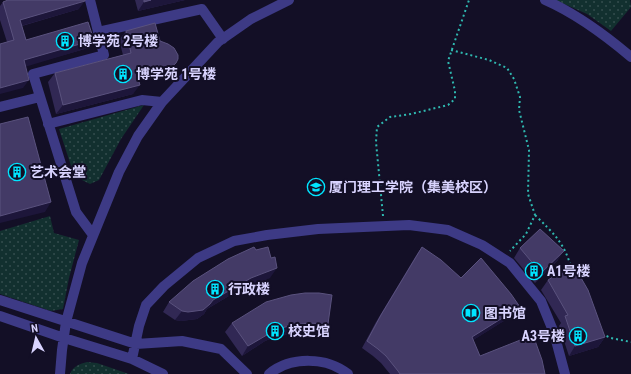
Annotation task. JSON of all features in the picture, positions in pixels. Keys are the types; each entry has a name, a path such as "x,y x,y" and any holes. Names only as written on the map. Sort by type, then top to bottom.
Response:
{"street":[{"path":"90,0 104,55 33,74 76,212 93,235"},
{"path":"60,374 66,322 82,263 119,172 138,136 162,102 223,39 251,19 289,0"},
{"path":"545,0 557,5 582,20 631,57"},
{"path":"98,32 202,9 223,39"},
{"path":"0,107 40,97"},
{"path":"48,124 142,100 162,102"},
{"path":"132,359 139,326 146,305 164,286 198,258 234,241 267,235 318,229 409,225 448,230 482,246 510,263 540,301 554,333 565,374"},
{"path":"0,300 136,344 182,341 221,349 247,374"},
{"path":"0,316 132,359 163,374"},
{"path":"269,374 283,366 296,362 309,361 322,362 335,366 348,374"}],"path":[{"path":"384,226 376,142 377,127 390,117 411,114 448,105 455,99 455,91 448,61 469,0"},
{"path":"451,50 489,60 507,68 514,79 520,97 519,110 529,150 528,194 535,215 561,241 567,253 572,271"},
{"path":"502,258 519,243 526,234 535,215"},
{"path":"600,333 611,338 631,342"}],"green space":[{"path":"555,0 630,0 631,7 611,31 587,14"},
{"path":"144,105 121,139 99,180 90,184 82,180 73,172 59,129"},
{"path":"50,216 54,233 79,240 63,309 51,311 0,294 0,231"},
{"path":"87,362 97,363 129,374 70,374 75,367"}],"building":[{"path":"8,0 85,0 20,20 26,40 88,22 94,40 24,60 29,80 0,88 0,44 14,40 3,2"},
{"name":"博学苑 1号楼","path":"155,23 160,41 174,48 178,55 176,63 168,70 158,70 155,67 136,72 140,85 63,105 55,73 131,53 126,31"},
{"name":"艺术会堂","path":"28,117 51,202 0,216 0,124"},
{"path":"540,229 564,251 541,273 520,248"},
{"name":"行政楼","path":"254,247 256,250 268,247 271,258 275,257 277,268 251,278 213,300 203,310 188,312 182,311 169,302 193,281 228,259"},
{"name":"图书馆","path":"422,247 441,260 461,278 481,258 520,307 472,337 480,356 533,335 542,360 545,374 400,374 386,356 367,341"},
{"path":"573,264 588,290 605,337 575,346 565,316 568,315 548,280"},
{"name":"校史馆","path":"305,293 332,295 328,324 308,323 285,327 272,332 248,346 232,323 266,302"}],"place":[{"name":"博学苑 2号楼","path":"65,41"},
{"name":"博学苑 1号楼","path":"123,74"},
{"name":"艺术会堂","path":"17,172"},
{"name":"厦门理工学院（集美校区）","path":"316,187"},
{"name":"A1号楼","path":"534,271"},
{"name":"行政楼","path":"215,289"},
{"name":"图书馆","path":"471,313"},
{"name":"校史馆","path":"275,331"},
{"name":"A3号楼","path":"578,336"}]}
